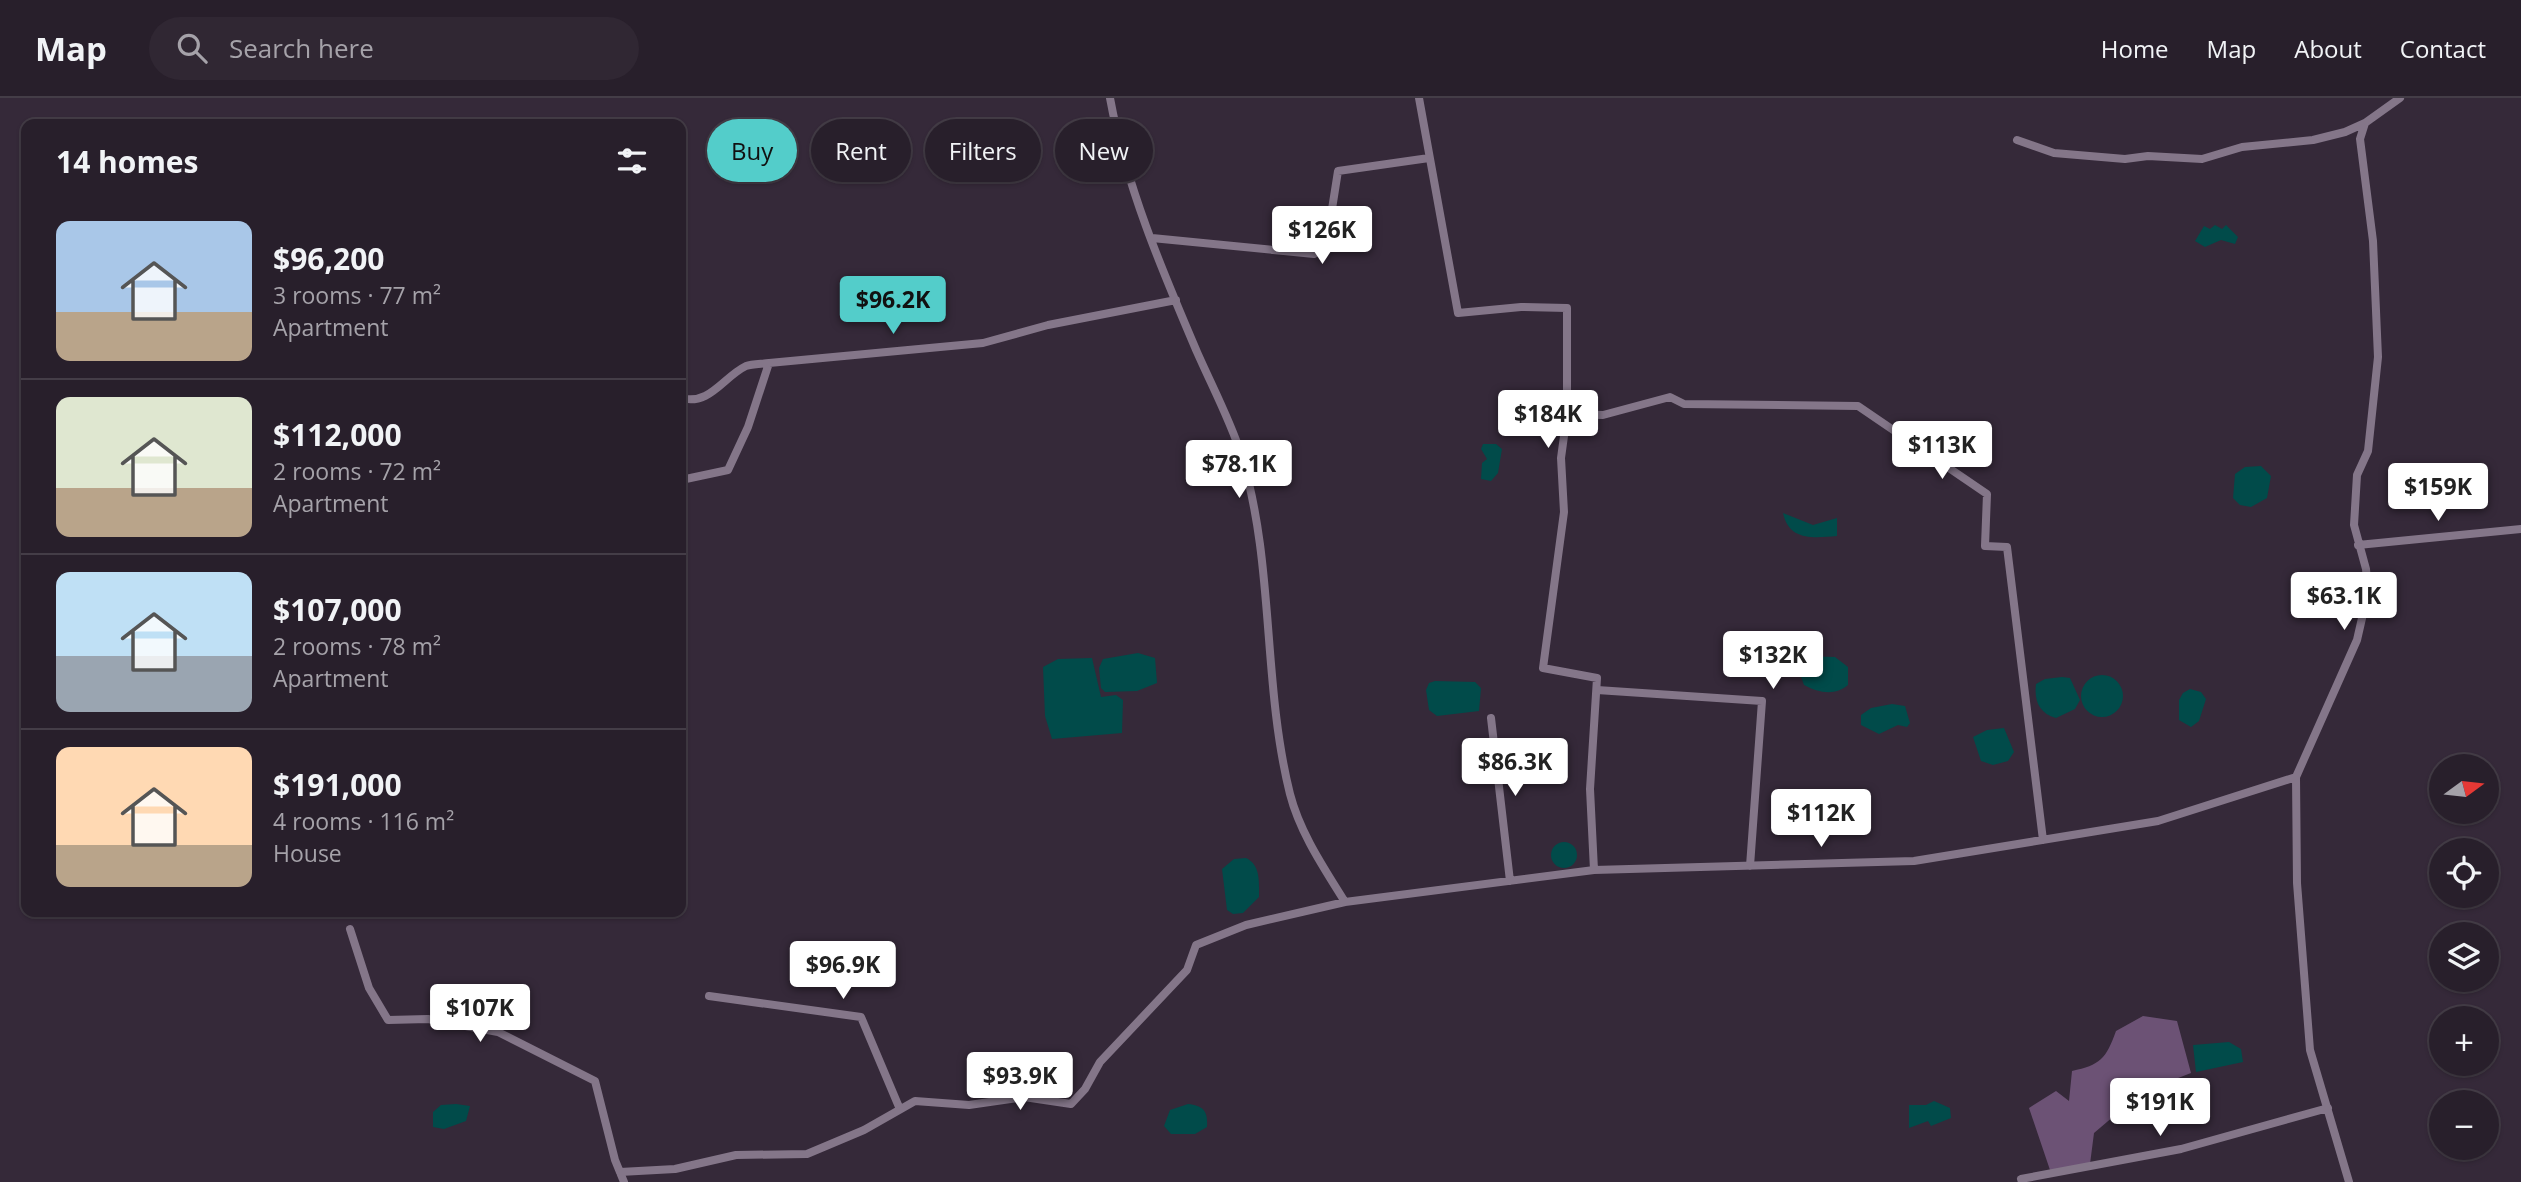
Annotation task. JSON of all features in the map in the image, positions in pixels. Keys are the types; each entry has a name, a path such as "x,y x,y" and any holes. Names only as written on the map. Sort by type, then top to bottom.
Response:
{"street":[{"path":"1110,98 1120,152 1176,300 1240,452 1258,517 1280,743 1290,796 1311,848 1345,902"},
{"path":"1419,98 1458,313 1521,307 1567,308 1567,414 1561,458 1564,512 1543,667 1597,678 1590,789 1594,870"},
{"path":"2017,140 2054,153 2126,159 2148,156 2202,159 2242,147 2313,140 2365,123 2400,98"},
{"path":"2349,1182 2310,1050 2297,883 2296,777 2357,640 2368,592 2367,569 2354,524 2357,475 2368,451 2378,357 2373,241 2360,139 2365,123"},
{"path":"1152,238 1314,254 1326,247 1338,171 1429,158"},
{"path":"686,399 691,400 716,391 746,366 983,343 1048,325 1176,300"},
{"path":"686,479 728,470 748,427 769,363"},
{"path":"1567,414 1603,415 1670,397 1684,404 1857,406 1987,494 1985,547 2007,547 2043,840"},
{"path":"2358,545 2521,529"},
{"path":"1597,690 1762,701 1750,866"},
{"path":"1491,718 1510,881"},
{"path":"620,1172 675,1169 736,1155 807,1154 864,1130 899,1107 915,1101 968,1105 1024,1097 1071,1104 1085,1089 1100,1062 1187,970 1196,945 1246,925 1345,902 1594,870 1914,861 2158,821 2296,777"},
{"path":"350,929 369,988 388,1020 428,1020 498,1032 595,1081 624,1182"},
{"path":"709,996 861,1017 899,1107"},
{"path":"2022,1182 2021,1179 2181,1149 2328,1108"}],"shaded area":[{"path":"2215,225 2222,229 2226,225 2238,237 2235,244 2221,240 2205,247 2195,241 2204,226 2210,229"},
{"path":"1483,444 1496,444 1502,449 1498,473 1491,481 1481,479 1482,463 1487,459 1481,449"},
{"path":"2261,466 2271,476 2267,498 2251,507 2240,505 2233,498 2235,474 2245,467"},
{"path":"1783,513 1813,525 1837,518 1837,536 1803,536 1791,529"},
{"path":"1138,653 1155,658 1157,683 1137,691 1105,692 1101,688 1099,668 1103,659"},
{"path":"1804,656 1835,657 1848,667 1848,685 1838,691 1827,692 1804,685 1796,663"},
{"path":"1092,658 1101,697 1116,695 1123,700 1122,733 1052,739 1045,716 1043,667 1058,659"},
{"path":"2102,675 2117,681 2123,696 2117,711 2102,717 2087,711 2081,696 2087,681"},
{"path":"2070,678 2080,700 2075,709 2056,718 2045,713 2039,706 2036,684 2045,679"},
{"path":"1475,682 1481,688 1479,711 1437,716 1429,710 1426,690 1429,683"},
{"path":"2190,689 2201,692 2206,699 2199,721 2191,727 2179,720 2179,700 2183,693"},
{"path":"1892,704 1905,706 1910,723 1907,727 1898,725 1879,734 1861,725 1861,715 1871,708"},
{"path":"2004,728 2014,752 2008,761 1993,765 1981,761 1973,737 1987,730"},
{"path":"1564,842 1573,846 1577,855 1573,864 1564,868 1555,864 1551,855 1555,846"},
{"path":"1246,858 1257,870 1259,897 1243,913 1233,914 1227,910 1222,869 1234,859"},
{"path":"2143,1016 2177,1021 2191,1073 2173,1080 2179,1111 2127,1105 2094,1133 2090,1164 2050,1170 2029,1108 2056,1091 2069,1101 2072,1071 2096,1063 2109,1048 2116,1031"},
{"path":"2229,1042 2241,1049 2243,1062 2196,1072 2193,1045"},
{"path":"1934,1101 1950,1108 1951,1118 1931,1126 1928,1121 1909,1128 1909,1105 1926,1105"},
{"path":"1188,1104 1204,1110 1207,1127 1195,1134 1171,1134 1164,1126 1170,1110"},
{"path":"441,1105 470,1106 466,1121 444,1129 433,1127 433,1112"}]}
